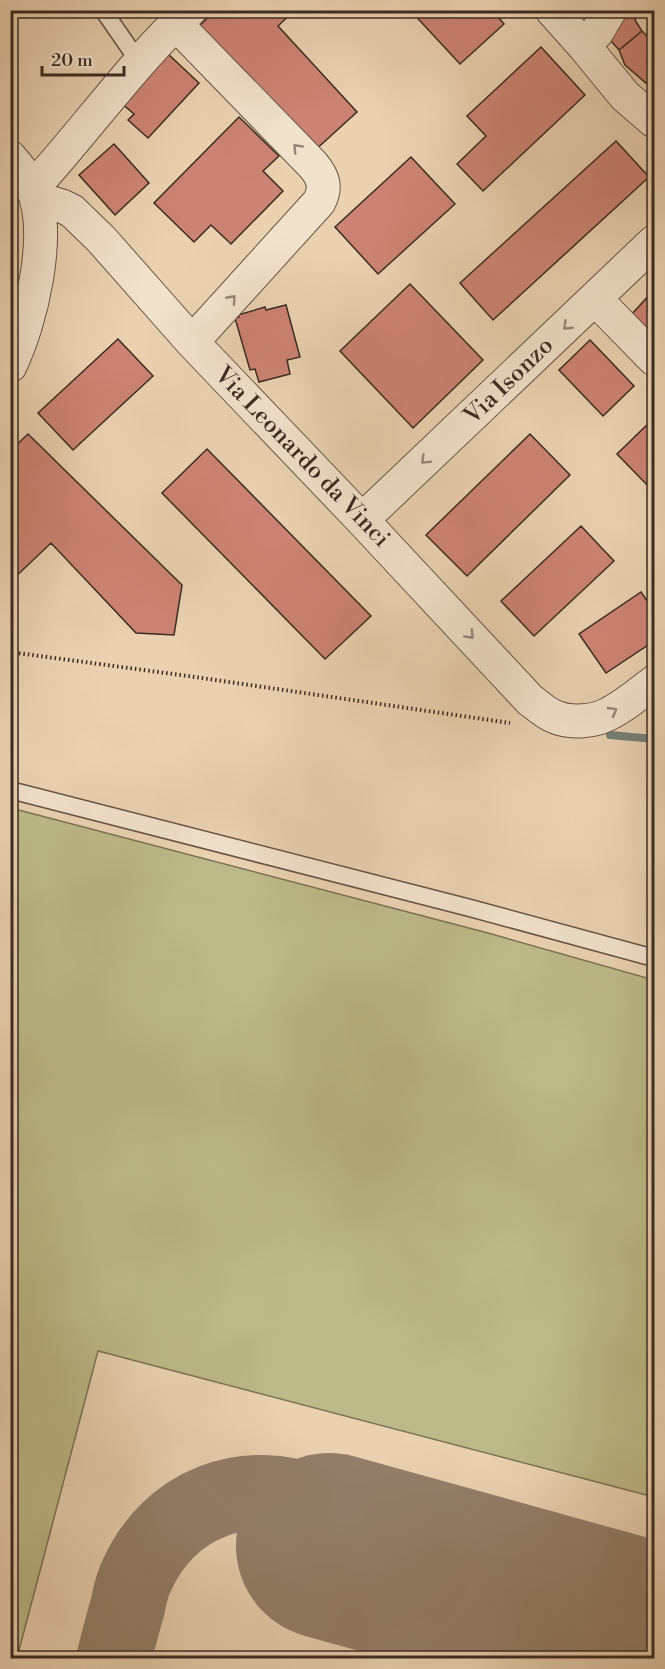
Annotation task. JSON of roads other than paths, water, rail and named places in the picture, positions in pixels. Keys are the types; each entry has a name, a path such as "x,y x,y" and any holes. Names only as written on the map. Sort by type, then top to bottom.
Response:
{"street":[{"path":"552,10 625,96 654,121"},
{"path":"584,46 597,32 610,10"},
{"path":"10,366 29,317 39,264 40,228 23,184 63,154 139,62 183,17 313,165 320,174 324,187 319,202 192,342"},
{"name":"Via Leonardo da Vinci","path":"23,184 52,204 72,211 101,239 192,342 363,520 530,700 553,716 565,719 597,719 612,713 654,682"},
{"name":"Via Isonzo","path":"363,520 654,242"},
{"path":"590,303 601,305 654,358"}],"lane":[{"path":"104,10 139,62"},
{"path":"10,790 470,908 654,958"}],"waterway":[{"path":"610,735 654,739"}]}
